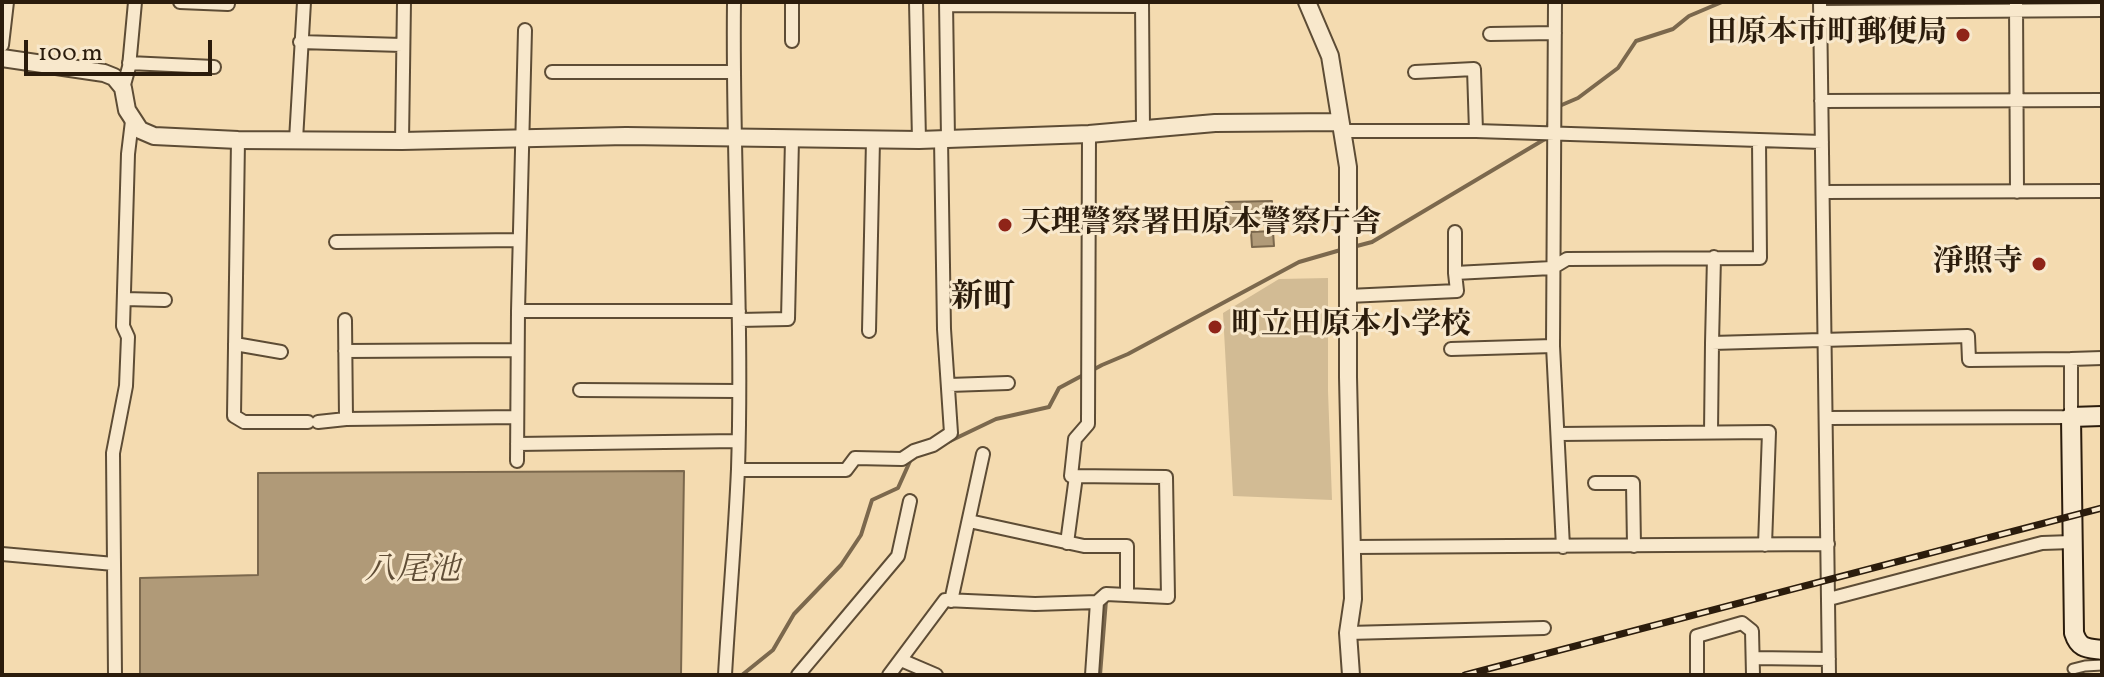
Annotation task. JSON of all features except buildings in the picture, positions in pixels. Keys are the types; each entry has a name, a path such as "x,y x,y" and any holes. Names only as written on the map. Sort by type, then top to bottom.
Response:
{"main road":[{"path":"2102,416 2071,417 2074,633 2077,643 2083,648 2102,650"}],"street":[{"path":"2,45 7,2"},
{"path":"123,88 129,63 135,2"},
{"path":"180,2 228,4"},
{"path":"296,140 304,2"},
{"path":"402,141 404,2"},
{"path":"725,675 738,470 734,2"},
{"path":"792,2 792,41"},
{"path":"916,2 919,140"},
{"path":"1307,2 1330,56 1348,167 1353,599 1348,633 1351,675"},
{"path":"1555,2 1549,134 1553,346 1563,547"},
{"path":"738,470 846,470 855,458 902,459 951,433 944,329 946,4 1142,4 1143,129"},
{"path":"2016,6 2017,192"},
{"path":"1829,675 1821,7 2016,6 2102,10"},
{"path":"517,461 525,30"},
{"path":"1490,34 1555,33"},
{"path":"300,42 402,45"},
{"path":"2,58 114,77 123,88 132,121 128,154 123,326 128,337 126,386 113,453 115,675"},
{"path":"129,63 214,67"},
{"path":"1415,72 1474,69 1476,131"},
{"path":"552,72 733,72"},
{"path":"1821,101 2102,100"},
{"path":"132,121 140,130 154,136 238,140 734,137 919,140 1089,134 1215,123 1822,142"},
{"path":"889,675 945,600 1035,604 1097,602 1106,594 1168,597 1166,477 1071,476 1075,439 1088,424 1089,134"},
{"path":"518,311 739,315 788,319 792,139"},
{"path":"238,140 234,416 244,422 517,417"},
{"path":"869,331 873,140"},
{"path":"1455,273 1552,268 1567,259 1760,258 1759,140"},
{"path":"1823,192 2102,191"},
{"path":"1348,296 1457,291 1455,232"},
{"path":"336,242 519,240"},
{"path":"1711,432 1714,257"},
{"path":"124,299 165,300"},
{"path":"345,320 346,419"},
{"path":"1712,343 1968,336 1969,360 2102,358"},
{"path":"235,344 281,352"},
{"path":"1451,349 1553,346"},
{"path":"345,351 517,350"},
{"path":"1827,418 2071,417 2071,359"},
{"path":"949,385 1008,383"},
{"path":"580,390 738,391"},
{"path":"1559,434 1769,432 1765,545"},
{"path":"517,444 738,441"},
{"path":"951,601 983,454"},
{"path":"1067,543 1076,476"},
{"path":"1595,483 1633,483 1634,546"},
{"path":"798,675 898,556 910,501"},
{"path":"969,521 1084,546 1127,546 1127,595"},
{"path":"1829,599 2042,543 2072,542"},
{"path":"1352,547 1828,544"},
{"path":"2,554 114,564"},
{"path":"1092,675 1097,602"},
{"path":"1697,675 1697,636 1742,623 1752,631 1753,675"},
{"path":"1348,633 1544,628"},
{"path":"1753,658 1829,659"},
{"path":"901,660 936,675"},
{"path":"2073,669 2102,665"}],"shaded area":[{"path":"1328,278 1332,500 1233,496 1223,313 1279,279"}],"water":[{"path":"1272,201 1272,224 1227,225 1226,202"},
{"path":"1273,231 1274,246 1252,247 1251,232"},
{"name":"八尾池","path":"684,471 681,675 140,675 140,578 258,575 258,473"}],"waterway":[{"path":"1557,107 1578,98 1618,68 1636,41 1673,29 1689,16 1722,2"},
{"path":"1353,247 1372,242 1545,139 1549,121"},
{"path":"948,442 996,419 1049,407 1059,388 1299,262 1344,249"},
{"path":"742,675 773,650 794,614 841,565 861,535 872,500 898,488 911,459"},
{"path":"1100,675 1106,600"}],"railway":[{"path":"1465,675 2102,508"}],"place":[{"name":"田原本市町郵便局","path":"1963,35"},
{"name":"天理警察署田原本警察庁舎","path":"1005,225"},
{"name":"淨照寺","path":"2039,264"},
{"name":"町立田原本小学校","path":"1215,327"}],"district":[{"name":"新町","path":"983,300"}]}
